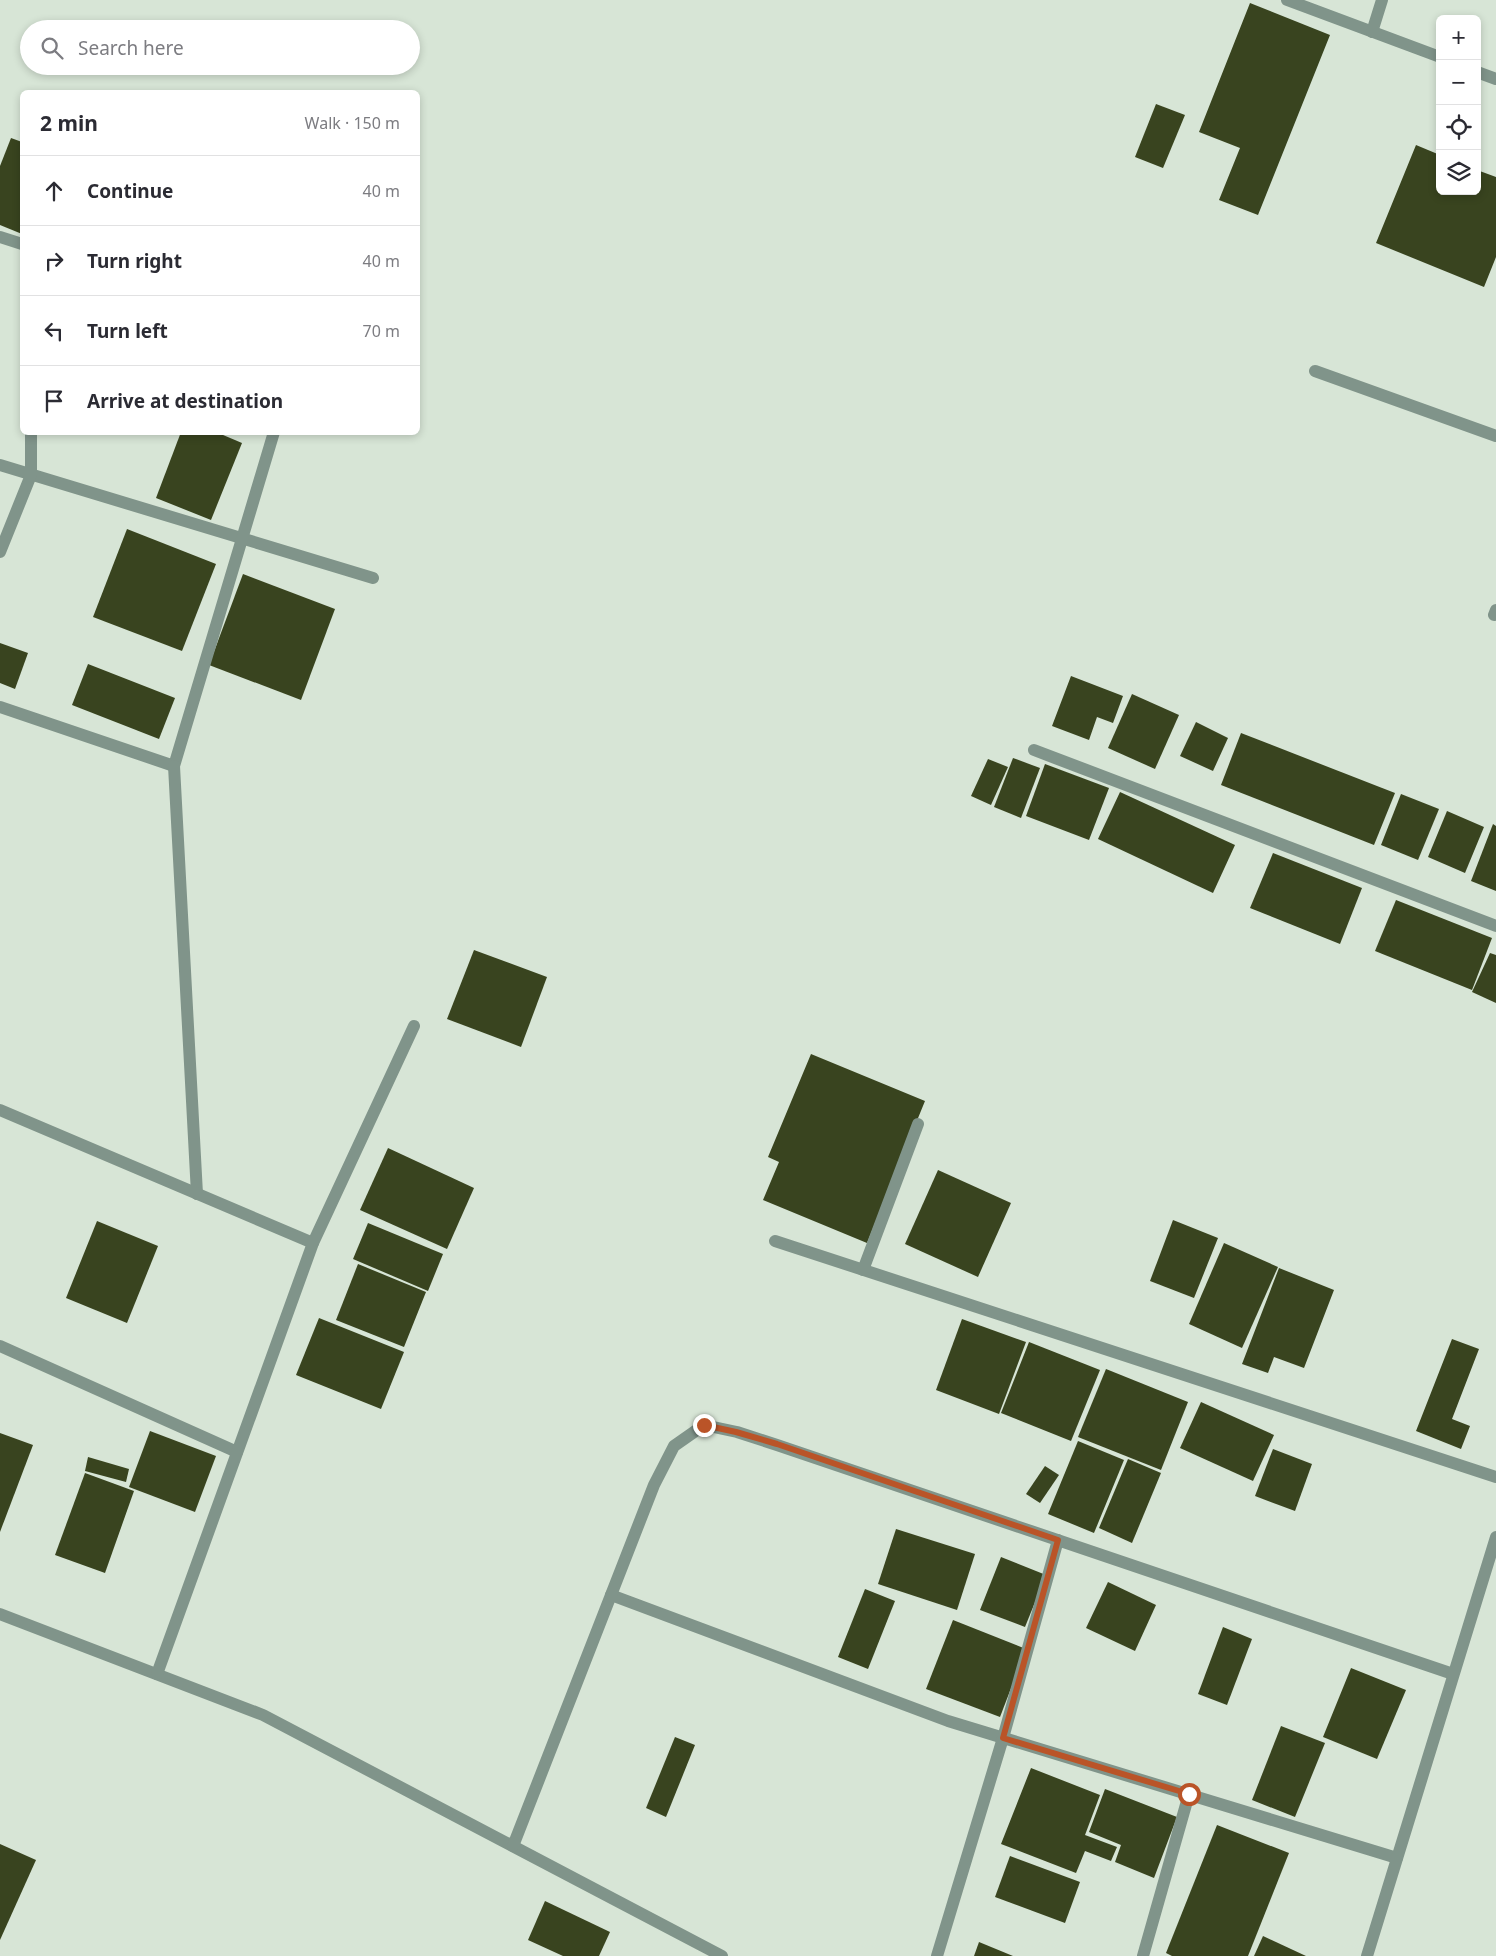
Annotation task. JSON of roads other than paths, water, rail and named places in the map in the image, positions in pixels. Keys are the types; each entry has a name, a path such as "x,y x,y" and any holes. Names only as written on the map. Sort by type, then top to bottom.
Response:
{"street":[{"path":"1286,0 1436,56"},
{"path":"1372,32 1382,0"},
{"path":"1481,73 1496,79"},
{"path":"0,237 20,243"},
{"path":"1316,371 1496,436"},
{"path":"0,552 31,475 31,435"},
{"path":"197,1194 174,766 273,435"},
{"path":"0,465 373,578"},
{"path":"0,707 174,766"},
{"path":"1034,750 1496,926"},
{"path":"157,1674 313,1243 414,1026"},
{"path":"0,1110 313,1243"},
{"path":"863,1270 918,1124"},
{"path":"775,1241 1496,1477"},
{"path":"0,1346 237,1452"},
{"path":"512,1846 654,1485 674,1446 704,1425 777,1444 1453,1674"},
{"path":"1367,1956 1496,1537"},
{"path":"937,1956 1003,1738 1058,1540"},
{"path":"611,1595 948,1721 1397,1858"},
{"path":"0,1614 263,1715 722,1956"},
{"path":"1143,1956 1189,1794"}]}
